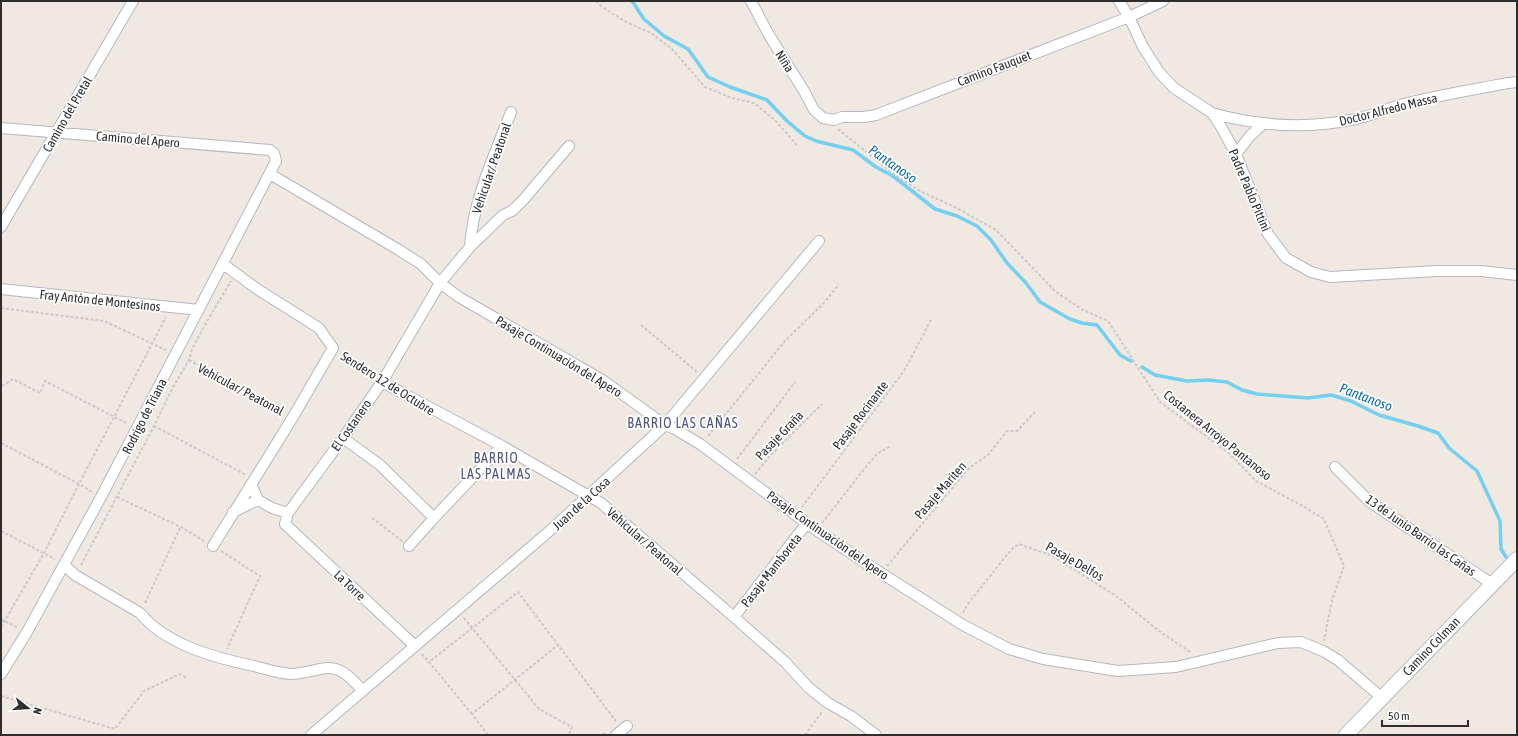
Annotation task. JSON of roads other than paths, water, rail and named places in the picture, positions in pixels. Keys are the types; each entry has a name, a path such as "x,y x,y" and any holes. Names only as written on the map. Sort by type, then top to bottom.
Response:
{"street":[{"name":"Camino del Pretal","path":"1,227 133,1"},
{"name":"Niña","path":"751,1 769,35 804,91 814,110 823,118"},
{"name":"Padre Pablo Pittini","path":"1119,1 1143,47 1159,72 1174,88 1212,114 1220,125 1236,154 1268,234 1286,258 1311,272 1330,278 1437,271 1481,271 1517,275"},
{"name":"Camino Fauquet","path":"823,118 834,120 842,117 864,117 876,115 1128,17 1163,1"},
{"name":"Doctor Alfredo Massa","path":"1212,114 1263,124 1297,126 1335,123 1353,120 1400,105 1450,93 1517,82"},
{"name":"Vehicular/ Peatonal","path":"470,247 471,227 482,186 511,112"},
{"path":"1236,154 1250,136 1263,124"},
{"name":"Camino del Apero","path":"1,128 270,150 274,153"},
{"name":"Vehicular/ Peatonal","path":"440,283 470,247 503,215 512,211 569,146"},
{"name":"Rodrigo de Triana","path":"1,674 27,632 64,565 176,355 270,174 276,161 274,153"},
{"name":"Pasaje Continuación del Apero","path":"270,174 421,264 440,283 460,297 604,381 666,425 700,444 732,466 807,524 881,573 963,625 1009,648 1043,659 1118,671 1162,669 1264,646 1301,642 1338,660 1381,697"},
{"name":"Juan de la Cosa","path":"312,735 553,528 666,425 819,240"},
{"name":"Sendero 12 de Octubre","path":"223,264 319,328 333,348"},
{"name":"El Costanero","path":"285,524 288,513 382,382 440,283"},
{"name":"Fray Antón de Montesinos","path":"1,289 199,310"},
{"name":"Vehicular/ Peatonal","path":"213,546 293,417 333,348"},
{"name":"Vehicular/ Peatonal","path":"382,382 502,446 601,503 785,662 808,687 828,703 851,716 876,735"},
{"path":"343,438 380,465 434,518"},
{"path":"409,546 502,446"},
{"name":"13 de Junio Barrio las Cañas","path":"1335,467 1370,502 1492,584"},
{"path":"252,482 258,500 272,508 288,513"},
{"path":"233,512 258,500"},
{"name":"La Torre","path":"285,524 415,646"},
{"name":"Pasaje Mamboreta","path":"734,617 807,524"},
{"name":"Camino Colman","path":"1346,735 1381,697 1517,559"},
{"path":"64,565 75,575 140,613 146,620 168,636 198,651 222,659 291,674 333,668 348,675 363,690"},
{"path":"616,735 622,724"}],"waterway":[{"name":"Pantanoso","path":"632,1 644,19 664,36 688,49 708,77 730,87 767,100 787,121 805,136 816,141 853,150 876,167 893,176 935,209 957,216 977,226 991,240 1007,263 1026,283 1040,302 1070,319 1082,323 1097,325 1120,355 1131,361"},
{"name":"Pantanoso","path":"1142,367 1155,375 1187,381 1208,380 1227,382 1242,390 1257,394 1308,398 1331,395 1351,401 1379,415 1438,433 1449,448 1477,471 1500,521 1501,549 1506,557"}],"district":[{"name":"BARRIO LAS CAÑAS","path":"683,423"},
{"name":"BARRIO LAS PALMAS","path":"496,466"}]}
